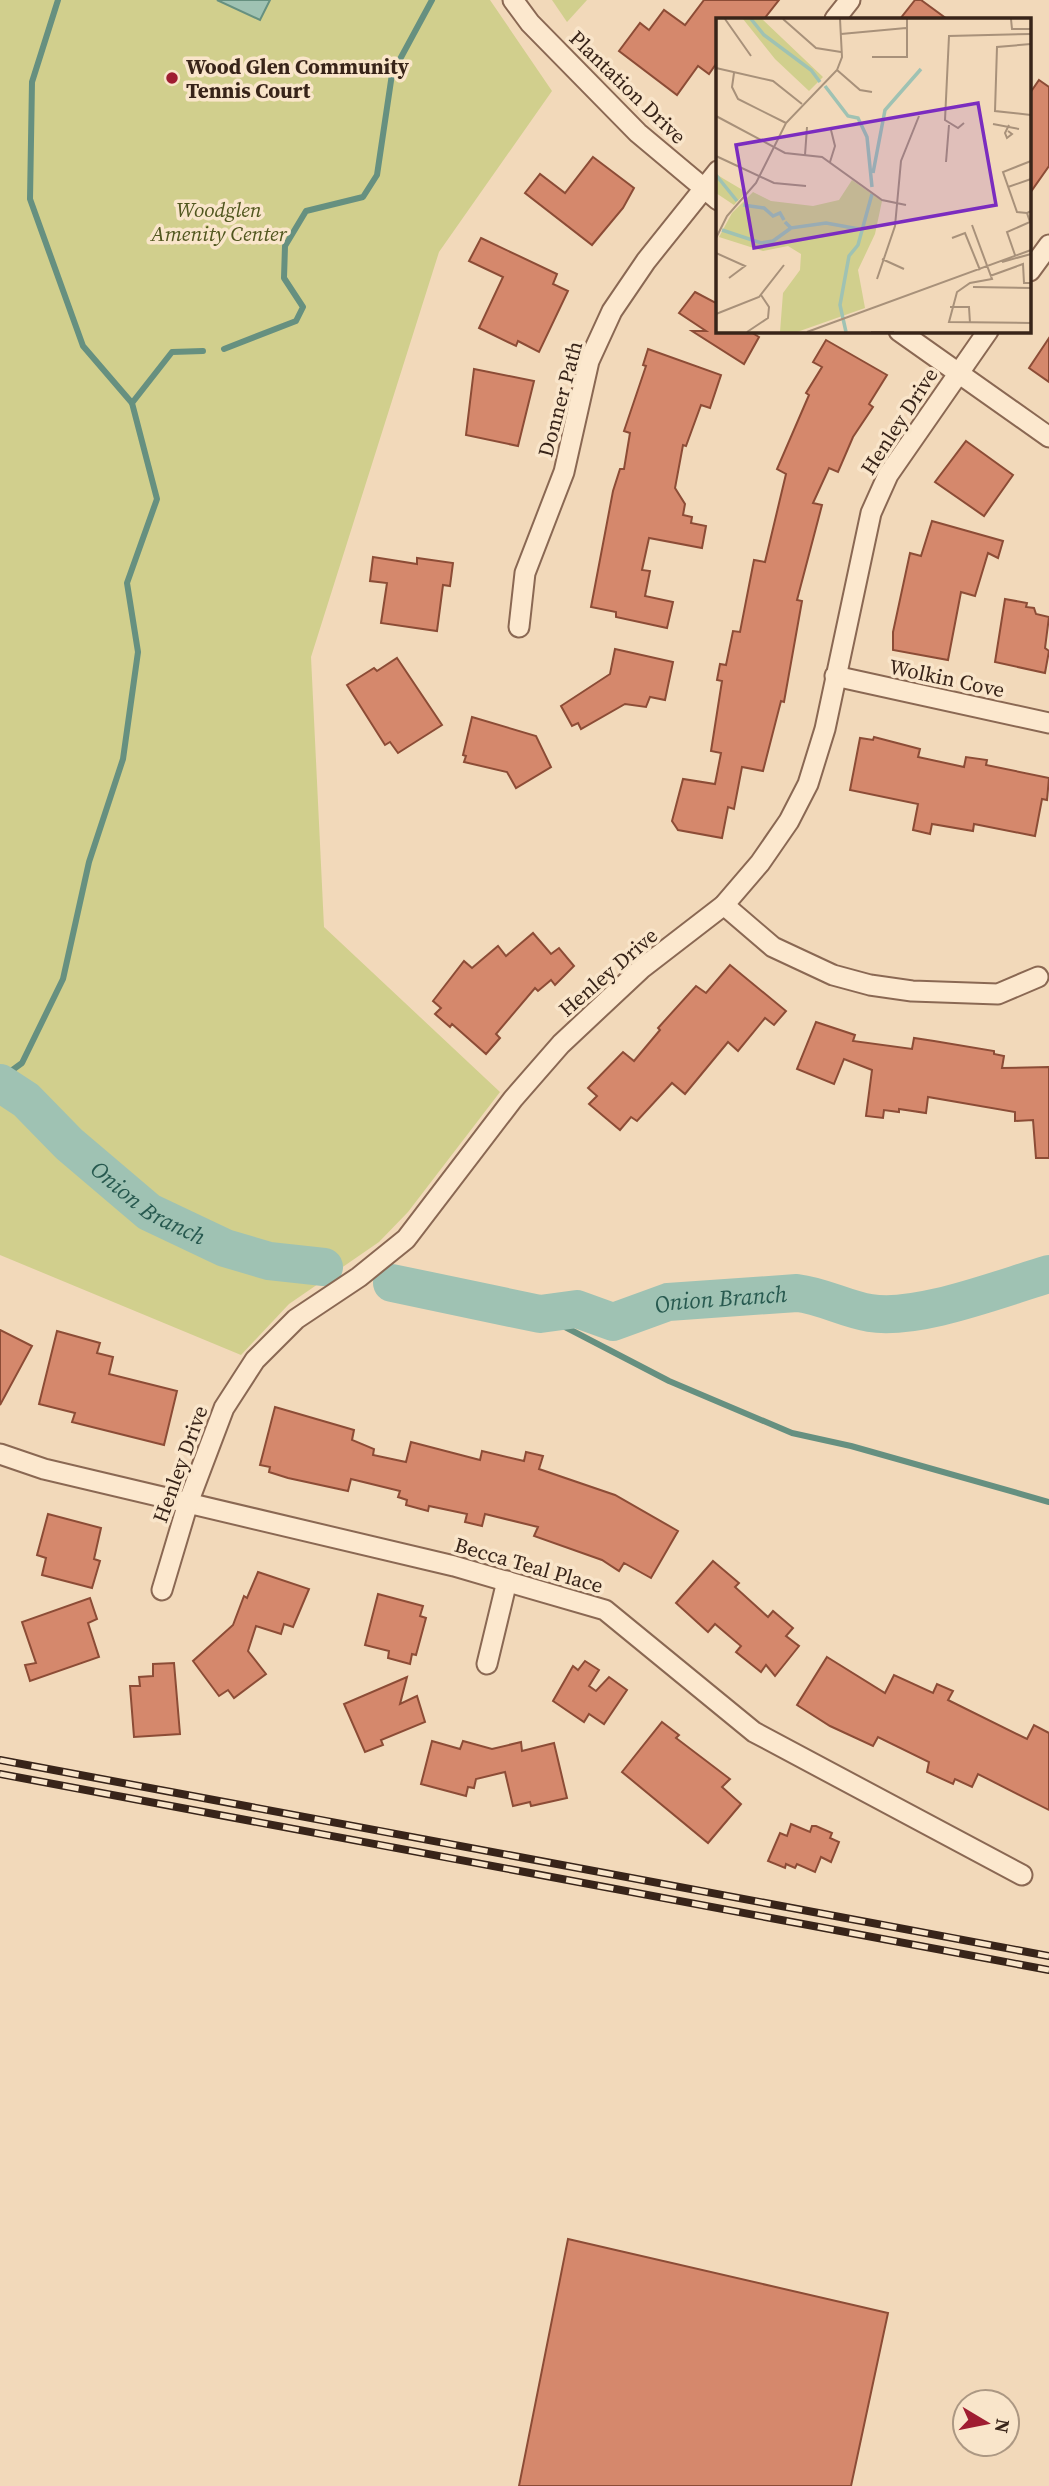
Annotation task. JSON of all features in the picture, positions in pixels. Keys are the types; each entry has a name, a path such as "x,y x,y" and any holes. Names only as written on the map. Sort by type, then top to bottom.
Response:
{"street":[{"name":"Plantation Drive","path":"513,0 530,23 638,133 711,195"},
{"path":"836,18 850,0"},
{"name":"Donner Path","path":"519,627 525,573 564,472 589,361 612,311 646,261 711,195 716,178"},
{"path":"1032,268 1049,245"},
{"path":"899,332 1049,437"},
{"name":"Henley Drive","path":"163,1590 188,1503 223,1408 255,1360 296,1319 359,1277 406,1239 513,1099 561,1044 641,969 724,905 773,845 808,784 825,729 871,513 888,475 987,332"},
{"name":"Wolkin Cove","path":"835,677 1049,723"},
{"path":"724,905 773,947 833,975 870,985 998,994 1038,977"},
{"name":"Becca Teal Place","path":"0,1454 44,1469 507,1581 605,1610 754,1732 1022,1875"},
{"path":"488,1664 507,1581"}],"green space":[{"name":"Woodglen Amenity Center","path":"0,0 490,0 552,91 439,252 311,657 324,927 500,1092 408,1212 379,1242 289,1304 241,1355 0,1255"},
{"path":"552,0 587,0 567,22"}],"shaded area":[{"path":"217,0 270,0 260,20"}],"building":[{"path":"704,0 779,0 765,18 716,18 716,64 709,74 698,66 677,95 619,51 640,23 649,30 664,10 685,25"},
{"path":"915,0 921,0 946,18 901,18"},
{"path":"1039,80 1049,87 1049,166 1032,190 1032,90"},
{"path":"593,157 634,188 623,208 592,245 525,193 540,174 565,193"},
{"path":"481,238 557,274 553,284 568,291 539,352 518,341 516,346 479,328 503,277 469,261"},
{"path":"695,292 716,303 716,332 751,332 759,337 744,364 692,331 706,331 679,313"},
{"path":"1049,338 1049,382 1029,368"},
{"path":"826,340 887,375 869,404 873,407 853,437 838,472 829,468 813,503 822,505 797,600 802,601 784,702 781,701 763,771 742,767 734,809 728,807 722,838 678,830 672,821 683,779 715,784 721,753 711,751 722,681 717,680 720,664 726,665 733,631 740,632 754,560 765,562 786,474 777,469 809,395 806,393 822,367 813,362"},
{"path":"648,349 721,375 710,408 701,405 686,446 683,445 675,488 685,504 683,515 692,517 691,523 706,526 702,548 649,538 642,570 650,571 645,596 673,602 667,628 616,617 616,612 591,607 613,491 620,469 624,469 630,433 624,431 646,366 643,365"},
{"path":"474,369 534,381 518,446 466,435"},
{"path":"966,441 1013,475 984,516 935,482"},
{"path":"932,521 1003,541 998,558 988,553 975,596 961,592 948,660 893,650 893,632 910,553 921,556"},
{"path":"373,557 417,564 417,558 453,563 450,586 443,585 437,631 381,623 387,583 370,581"},
{"path":"1005,599 1027,603 1026,607 1034,608 1036,614 1049,617 1045,648 1049,651 1045,673 995,662"},
{"path":"615,649 673,662 665,700 650,697 646,707 625,704 581,729 578,723 572,726 561,706 610,674"},
{"path":"397,658 442,725 398,753 390,742 385,745 347,685 374,668 377,671"},
{"path":"472,717 536,736 551,767 516,788 507,772 464,762 466,756 463,755"},
{"path":"874,737 920,749 918,757 964,767 966,757 987,760 986,765 1049,778 1047,800 1042,799 1035,836 974,824 973,831 932,824 930,834 913,830 918,804 850,790 860,738 873,740"},
{"path":"533,933 551,954 559,948 574,966 555,985 551,980 538,991 535,988 496,1034 500,1038 486,1054 452,1024 450,1027 435,1014 441,1008 433,1001 464,961 472,968 498,946 506,956"},
{"path":"730,965 786,1011 774,1025 765,1018 738,1051 728,1042 685,1094 672,1083 637,1121 631,1117 620,1130 589,1104 597,1096 588,1088 623,1052 634,1061 660,1030 658,1028 696,986 706,993"},
{"path":"816,1022 855,1035 853,1041 912,1049 914,1038 994,1051 994,1054 1004,1056 1002,1068 1049,1067 1049,1158 1036,1158 1033,1120 1015,1121 1015,1112 928,1097 926,1113 899,1109 899,1112 884,1110 883,1118 866,1116 872,1070 844,1059 834,1084 797,1069"},
{"path":"0,1330 32,1346 0,1405"},
{"path":"57,1331 100,1343 97,1353 113,1357 109,1374 177,1391 164,1445 72,1422 75,1413 39,1404"},
{"path":"275,1407 354,1430 352,1440 374,1449 373,1455 406,1462 411,1442 480,1460 482,1451 524,1461 526,1452 543,1456 539,1469 615,1495 678,1531 651,1578 624,1563 619,1571 602,1560 534,1536 538,1527 485,1514 482,1526 465,1522 467,1514 429,1506 428,1511 406,1505 407,1500 398,1497 400,1491 351,1479 348,1491 288,1478 269,1472 270,1467 260,1465"},
{"path":"48,1514 101,1528 94,1559 100,1561 92,1588 42,1575 46,1558 37,1555"},
{"path":"713,1561 739,1583 735,1587 768,1617 773,1611 793,1628 786,1636 799,1646 775,1676 766,1665 761,1672 736,1652 741,1646 715,1624 708,1632 676,1603"},
{"path":"258,1572 309,1589 293,1627 284,1624 281,1634 256,1626 248,1651 266,1674 234,1698 228,1690 219,1696 193,1661 233,1625 244,1596 247,1598"},
{"path":"378,1594 423,1606 420,1616 426,1618 416,1655 412,1654 410,1664 388,1658 389,1651 365,1645"},
{"path":"90,1598 97,1619 88,1623 99,1657 30,1681 25,1665 36,1663 22,1622"},
{"path":"827,1657 885,1693 894,1675 933,1693 937,1684 953,1691 948,1700 1027,1739 1034,1725 1049,1733 1049,1810 978,1774 972,1787 955,1779 953,1784 927,1772 929,1762 878,1737 873,1746 830,1726 797,1705"},
{"path":"585,1661 599,1670 589,1686 596,1691 609,1677 627,1690 604,1724 589,1714 584,1722 553,1701 573,1666 578,1670"},
{"path":"174,1663 180,1734 134,1737 130,1686 140,1686 139,1677 153,1676 153,1664"},
{"path":"407,1677 400,1704 417,1696 425,1722 381,1740 383,1745 365,1752 344,1704"},
{"path":"662,1722 679,1735 676,1738 730,1779 722,1787 741,1804 708,1843 622,1772"},
{"path":"432,1741 460,1749 463,1741 492,1749 521,1742 522,1751 554,1743 567,1798 531,1806 530,1802 513,1806 505,1772 476,1779 474,1788 468,1787 466,1796 421,1784"},
{"path":"791,1824 810,1832 812,1826 816,1826 832,1833 830,1838 839,1842 831,1862 821,1857 815,1872 797,1864 795,1868 786,1864 785,1868 768,1861 780,1833 787,1836"},
{"path":"568,2239 888,2313 851,2486 519,2486"}],"waterway":[{"path":"58,0 32,82 30,199 83,346 132,403"},
{"path":"224,349 296,321 303,307 284,278 285,246 306,211 363,197 377,175 392,74 432,0"},
{"path":"0,1079 22,1063 63,979 89,862 123,759 138,652 127,583 157,499 132,403 172,352 203,351"},
{"name":"Onion Branch","path":"0,1083 26,1100 69,1144 149,1212 225,1248 269,1261 324,1267"},
{"name":"Onion Branch","path":"392,1283 540,1314 577,1309 613,1322 668,1302 797,1293 870,1313 911,1312 960,1302 1049,1274"},
{"path":"540,1314 669,1381 792,1433 851,1446 1049,1502"}],"railway":[{"path":"0,1760 1049,1956"},
{"path":"0,1774 1049,1970"}],"place":[{"name":"Wood Glen Community Tennis Court","path":"172,78"}]}
